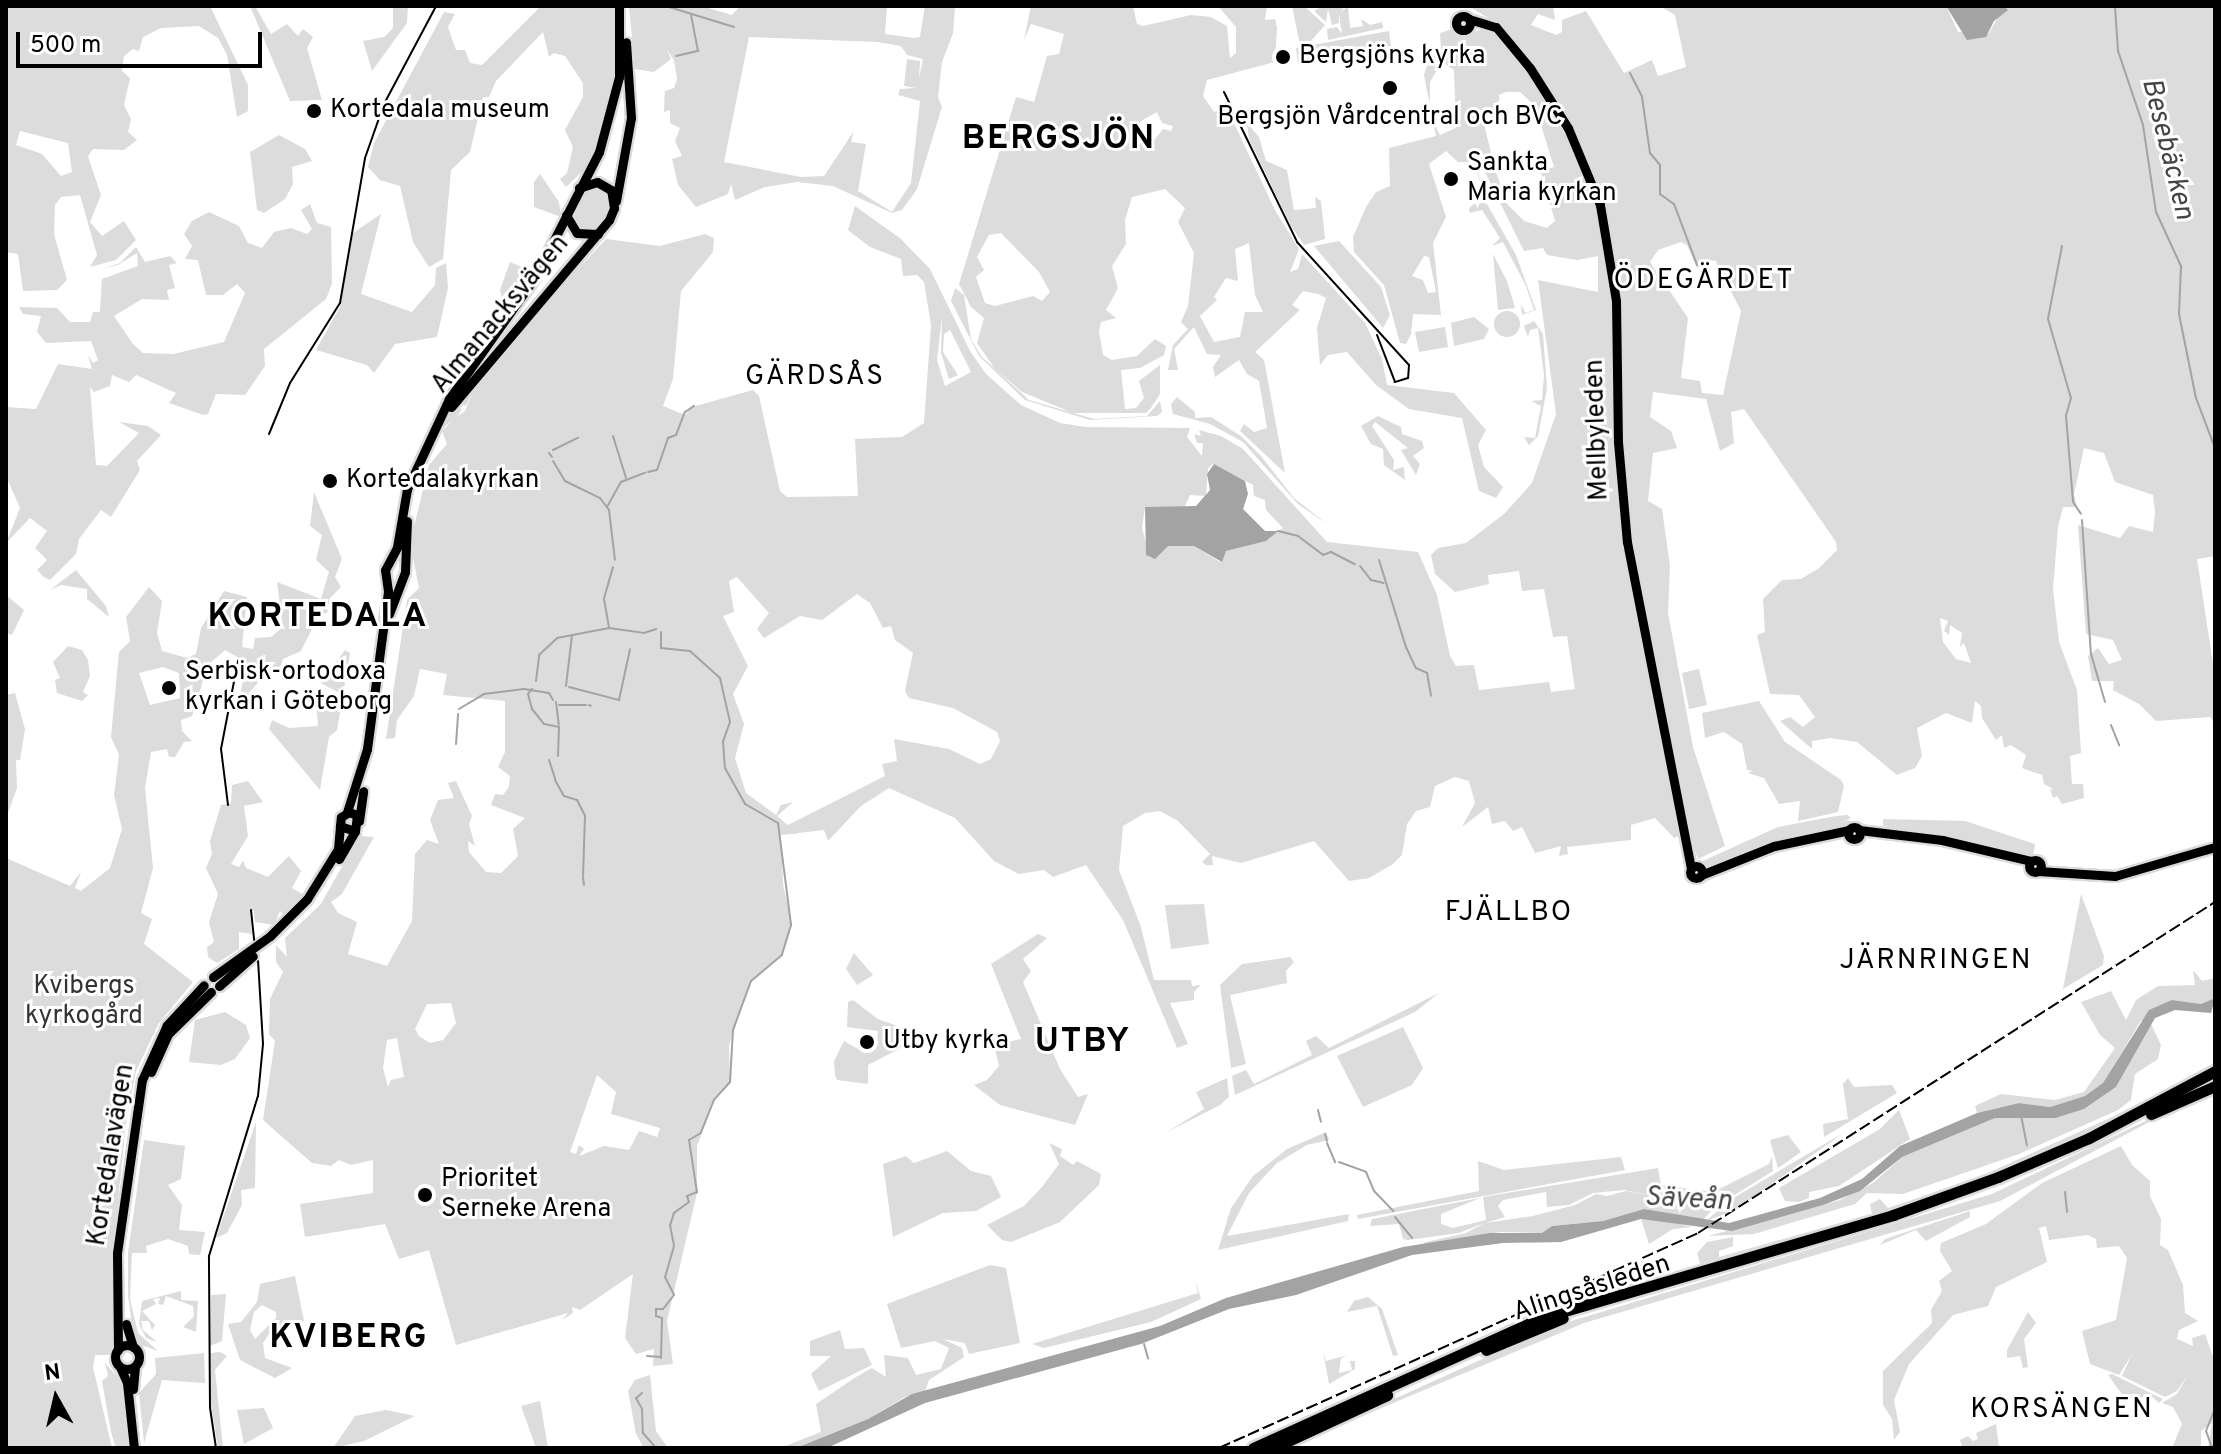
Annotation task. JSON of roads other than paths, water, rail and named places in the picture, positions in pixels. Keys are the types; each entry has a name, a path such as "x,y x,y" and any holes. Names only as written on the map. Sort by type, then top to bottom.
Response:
{"highway":[{"path":"1253,1448 1541,1318 1943,1198 2064,1149 2215,1071"},
{"name":"Alingsåsleden","path":"1273,1448 1580,1312 1939,1207 2039,1168 2213,1083"}],"main road":[{"path":"621,6 631,118 614,208 598,234 577,233 566,215 601,147 617,94 621,6"},
{"name":"Mellbyleden","path":"1461,6 1466,20 1497,30 1560,113 1603,216 1616,301 1618,442 1627,542 1688,854 1697,870 1718,866 1774,846 1854,833 1942,840 2057,871 2115,876 2212,849"},
{"path":"579,188 605,185 612,192 614,208"},
{"name":"Almanacksvägen","path":"340,826 367,749 387,579 385,567 391,559 424,446 454,391 535,277 566,215"},
{"name":"Almanacksvägen","path":"357,826 390,610 404,563 412,496 440,425 473,378 598,234"},
{"path":"391,559 404,563"},
{"path":"387,579 400,580"},
{"path":"347,812 357,826"},
{"path":"340,826 357,826"},
{"name":"Kortedalavägen","path":"136,1448 127,1383 120,1367 118,1350 117,1253 142,1080 167,1025 300,907 334,858 340,826"},
{"name":"Kortedalavägen","path":"136,1448 132,1381 139,1356 133,1347 121,1264 146,1090 168,1034 212,985 305,911 357,826"},
{"path":"118,1350 133,1347"},
{"path":"120,1367 135,1366"}],"waterway":[{"name":"Besebäcken","path":"2115,6 2118,51 2143,125 2156,212 2181,266 2179,314 2196,398 2215,448"},
{"path":"669,7 734,27"},
{"path":"676,56 698,51 691,16"},
{"path":"1630,73 1642,97 1650,153 1660,165 1660,194 1674,204 1697,265"},
{"path":"2062,246 2048,319 2071,398 2066,416 2073,502 2081,514"},
{"path":"648,472 657,470 668,438 676,435 685,412 694,406"},
{"path":"613,436 626,478"},
{"path":"553,450 578,438"},
{"path":"549,453 552,457"},
{"path":"553,461 565,481 600,498 609,510 615,560"},
{"path":"607,507 621,482 645,473"},
{"path":"2082,520 2091,654 2105,702"},
{"path":"1278,531 1298,536 1323,555 1331,552 1355,564"},
{"path":"1379,560 1406,647 1416,668 1427,673 1431,696"},
{"path":"1360,566 1371,580 1384,583"},
{"path":"613,567 604,599 609,628 644,633 656,629"},
{"path":"536,681 539,655 557,638 609,628"},
{"path":"661,632 661,648 690,651 720,678 730,722 723,741 725,768 745,804 778,823 791,925 782,955 751,981 733,1030 730,1082 714,1100 701,1133 689,1140 697,1192 687,1196 689,1202 674,1213 670,1225 674,1246 665,1277 674,1295 663,1309 656,1309 656,1316 662,1318 661,1358"},
{"path":"566,686 572,635"},
{"path":"569,687 619,700 630,649"},
{"path":"459,709 484,694 524,689 549,693 553,700"},
{"path":"532,689 528,694 532,709 544,724 559,727 558,756"},
{"path":"556,702 559,725"},
{"path":"559,705 586,705"},
{"path":"456,744 458,714"},
{"path":"2111,725 2119,745"},
{"path":"549,760 555,779"},
{"path":"555,780 564,796 577,800 585,816 583,875"},
{"path":"583,877 584,885"},
{"path":"1318,1110 1321,1122"},
{"path":"2021,1115 2027,1145"},
{"path":"1325,1134 1327,1141"},
{"path":"1327,1143 1335,1162"},
{"path":"1339,1162 1366,1172 1374,1191 1393,1211"},
{"path":"2065,1192 2067,1212"},
{"path":"1395,1217 1412,1238"},
{"path":"1144,1344 1148,1358"},
{"path":"647,1356 661,1357"},
{"path":"2214,1391 2215,1400"},
{"path":"642,1393 636,1398 642,1409 643,1433 656,1448"},
{"path":"2212,1448 2206,1431 2215,1409"}],"tram line":[{"path":"269,434 290,383 340,303 365,158 384,104 436,6"},
{"path":"1224,92 1297,242 1409,365 1408,378 1395,382"},
{"path":"1377,335 1395,382"},
{"path":"228,805 221,749 238,661"},
{"path":"251,910 254,940"},
{"path":"216,1448 210,1408 209,1256 258,1096 263,1044 258,961"}],"railway":[{"path":"1219,1448 1698,1233 2215,902"}],"place":[{"name":"Bergsjöns kyrka","path":"1283,57"},
{"name":"Bergsjön Vårdcentral och BVC","path":"1390,88"},
{"name":"Kortedala museum","path":"314,111"},
{"name":"Sankta Maria kyrkan","path":"1451,179"},
{"name":"Kortedalakyrkan","path":"330,481"},
{"name":"Serbisk-ortodoxa kyrkan i Göteborg","path":"169,688"},
{"name":"Utby kyrka","path":"867,1042"},
{"name":"Prioritet Serneke Arena","path":"425,1195"}],"district":[{"name":"BERGSJÖN","path":"1059,140"},
{"name":"ÖDEGÄRDET","path":"1704,281"},
{"name":"GÄRDSÅS","path":"815,377"},
{"name":"KORTEDALA","path":"318,618"},
{"name":"FJÄLLBO","path":"1509,913"},
{"name":"JÄRNRINGEN","path":"1936,961"},
{"name":"UTBY","path":"1083,1043"},
{"name":"KVIBERG","path":"349,1339"},
{"name":"KORSÄNGEN","path":"2062,1410"}],"park label":[{"name":"Kvibergs kyrkogård","path":"84,1002"}],"water label":[{"name":"Säveån","path":"1688,1200"}]}
